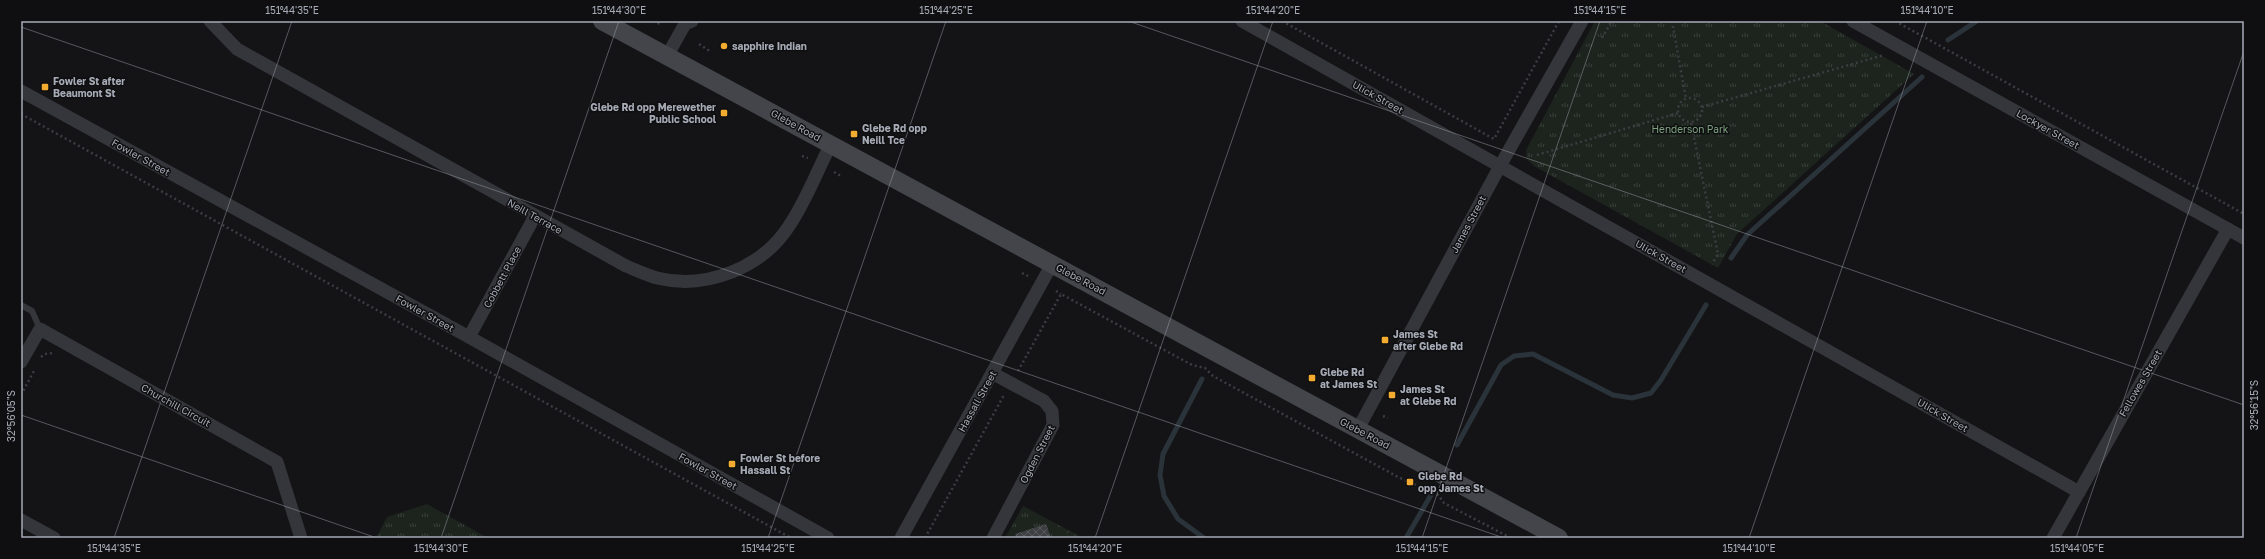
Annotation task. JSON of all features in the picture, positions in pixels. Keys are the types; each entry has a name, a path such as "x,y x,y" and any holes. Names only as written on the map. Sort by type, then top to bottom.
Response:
{"main road":[{"name":"Glebe Road","path":"602,21 1358,429 1551,536"}],"street":[{"name":"Neill Terrace","path":"210,21 237,49 626,266 658,278 702,281 735,271 767,253 789,226 831,144"},
{"path":"667,56 685,24 692,21"},
{"name":"Ulick Street","path":"1242,21 2079,492"},
{"name":"James Street","path":"1358,429 1500,166 1582,21"},
{"name":"Lockyer Street","path":"1852,21 2244,238"},
{"name":"Fowler Street","path":"21,92 469,337 828,538"},
{"name":"Cobbett Place","path":"469,337 535,216"},
{"name":"Fellowes Street","path":"2053,538 2228,229"},
{"name":"Hassall Street","path":"901,538 1052,264"},
{"path":"21,362 40,328"},
{"name":"Churchill Circuit","path":"40,328 278,462 301,538"},
{"name":"Ogden Street","path":"992,373 1044,400 1052,411 1053,424 993,538"},
{"path":"21,520 54,538"}],"lane":[{"path":"21,305 32,311 40,328"}],"path":[{"path":"653,21 660,24"},
{"path":"1282,21 1494,139 1559,21"},
{"path":"1602,38 1610,24 1610,21"},
{"path":"1672,21 1686,99"},
{"path":"1895,21 2244,214"},
{"path":"700,44 711,52"},
{"path":"1702,107 1867,60"},
{"path":"1691,123 1682,119 1678,113 1679,106 1686,99 1694,99 1702,107"},
{"path":"1691,123 1700,117 1702,107"},
{"path":"1536,154 1678,113"},
{"path":"21,114 792,538"},
{"path":"1691,123 1718,254 1713,262"},
{"path":"802,156 811,159"},
{"path":"834,172 841,176"},
{"path":"1022,273 1028,276"},
{"path":"1056,290 1192,365 1205,368 1213,376 1398,477 1438,495 1444,503 1511,538"},
{"path":"1016,374 1061,294"},
{"path":"21,395 42,357 51,352 56,353"},
{"path":"925,538 1006,390"},
{"path":"1383,416 1388,418"}],"green space":[{"name":"Henderson Park","path":"1595,21 1820,21 1914,74 1737,234 1718,268 1534,166 1527,159 1526,150"},
{"path":"427,504 488,538 376,538 387,517"},
{"path":"1023,506 1083,538 1005,538"},
{"path":"1068,530 1083,538 1065,538"}],"building":[{"path":"1046,524 1051,538 1017,538 1015,534"}],"waterway":[{"path":"1948,40 1977,21"},
{"path":"1731,258 1747,235 1922,77"},
{"path":"1457,445 1501,365 1514,356 1533,354 1613,395 1632,398 1651,393 1661,380 1706,305"},
{"path":"1202,379 1163,454 1160,475 1164,496 1178,519 1204,538"},
{"path":"1406,538 1431,495"}],"place":[{"name":"sapphire Indian","path":"724,46"},
{"name":"Fowler St after Beaumont St","path":"45,87"},
{"name":"Glebe Rd opp Merewether Public School","path":"724,113"},
{"name":"Glebe Rd opp Neill Tce","path":"854,134"},
{"name":"James St after Glebe Rd","path":"1385,340"},
{"name":"Glebe Rd at James St","path":"1312,378"},
{"name":"James St at Glebe Rd","path":"1392,395"},
{"name":"Fowler St before Hassall St","path":"732,464"},
{"name":"Glebe Rd opp James St","path":"1410,482"}]}
